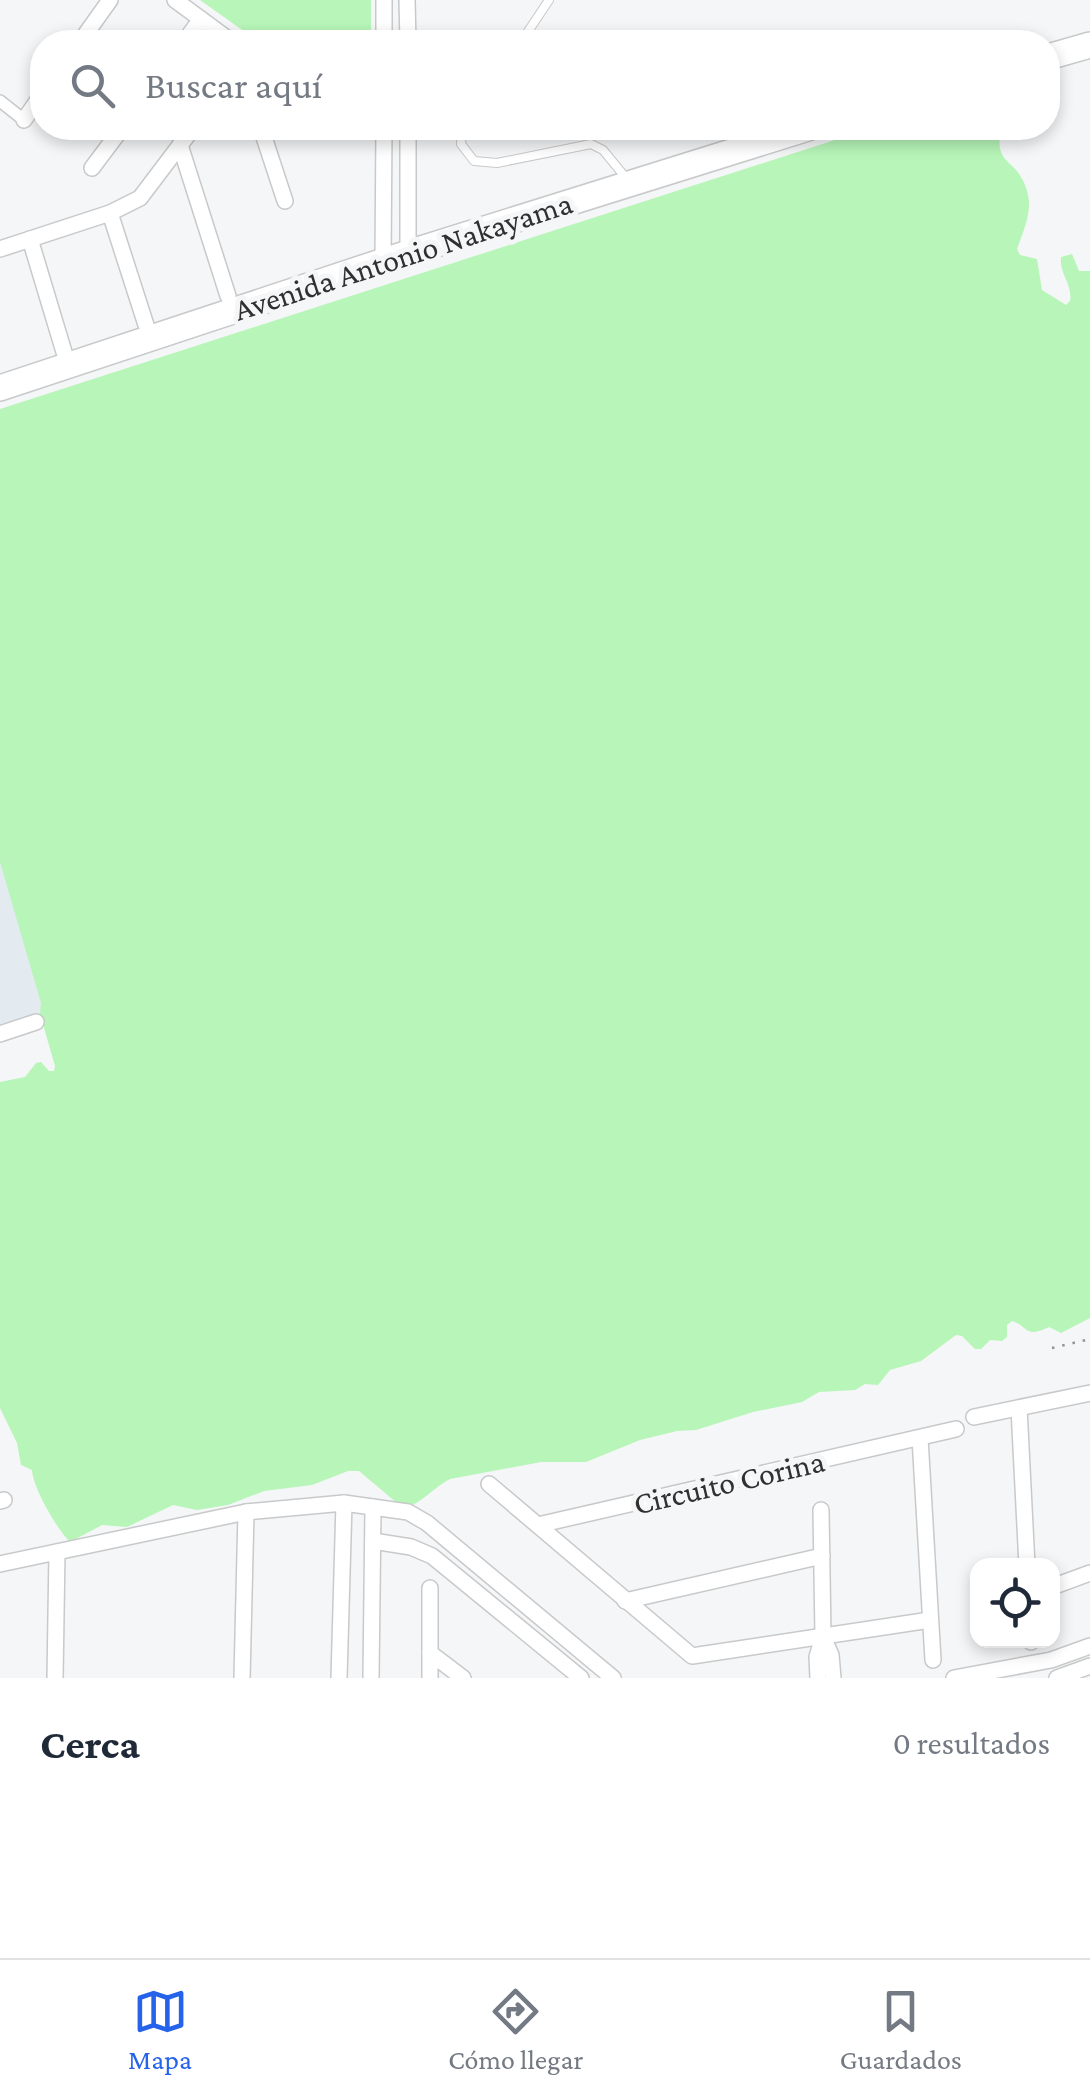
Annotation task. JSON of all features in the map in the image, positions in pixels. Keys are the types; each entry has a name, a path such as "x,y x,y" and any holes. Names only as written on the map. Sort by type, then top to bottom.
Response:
{"main road":[{"path":"1060,54 1090,45"},
{"name":"Avenida Antonio Nakayama","path":"0,388 396,257 768,140"}],"street":[{"path":"89,30 110,0"},
{"path":"175,0 216,30"},
{"path":"384,0 384,30"},
{"path":"408,0 408,30"},
{"path":"193,30 201,19"},
{"path":"0,101 24,120 30,111"},
{"path":"92,168 113,140"},
{"path":"0,250 110,213 140,198 184,140"},
{"path":"265,140 286,201"},
{"path":"385,140 396,257"},
{"path":"396,257 407,140"},
{"path":"180,145 228,296"},
{"path":"110,213 146,325"},
{"path":"30,240 64,352"},
{"path":"0,1034 36,1022"},
{"path":"974,1417 1090,1393"},
{"path":"1019,1408 1026,1558"},
{"name":"Circuito Corina","path":"538,1526 956,1430"},
{"path":"920,1438 933,1660"},
{"path":"489,1484 692,1656 930,1620"},
{"path":"340,1678 344,1504"},
{"path":"0,1564 246,1512 344,1504 408,1512 613,1678"},
{"path":"371,1678 373,1507"},
{"path":"818,1678 817,1656 823,1637 821,1510"},
{"path":"242,1678 246,1512"},
{"path":"432,1556 444,1538"},
{"path":"373,1541 411,1547 432,1556 581,1678"},
{"path":"56,1678 58,1552"},
{"path":"625,1601 822,1556"},
{"path":"1060,1585 1090,1573"},
{"path":"430,1588 430,1678"},
{"path":"823,1637 831,1655 832,1678"},
{"path":"954,1678 1040,1667 1090,1646"},
{"path":"430,1653 463,1678"},
{"path":"1040,1667 1054,1678 1090,1666"}],"lane":[{"path":"529,30 549,0"},
{"path":"461,140 474,161 497,163 591,144 603,150 629,182"}],"path":[{"path":"1052,1348 1090,1340"}],"shaded area":[{"path":"0,861 48,1019 0,1034"}],"green space":[{"path":"200,0 371,0 371,30 242,30"},
{"path":"835,140 999,140 1002,155 1017,171 1027,191 1027,220 1017,249 1020,255 1037,259 1042,290 1066,305 1070,301 1061,257 1072,254 1079,271 1090,271 1090,1318 1061,1333 1049,1327 1031,1332 1012,1321 1007,1325 1007,1337 1002,1341 990,1340 981,1349 956,1335 921,1361 890,1370 878,1385 819,1392 802,1402 696,1430 640,1440 586,1462 541,1462 450,1479 408,1507 397,1503 359,1471 348,1471 312,1485 264,1491 228,1505 197,1510 173,1505 127,1527 102,1525 70,1542 46,1508 32,1470 21,1465 17,1443 0,1408 0,1082 25,1077 36,1063 41,1062 49,1071 54,1071 55,1066 0,862 0,409"}]}
